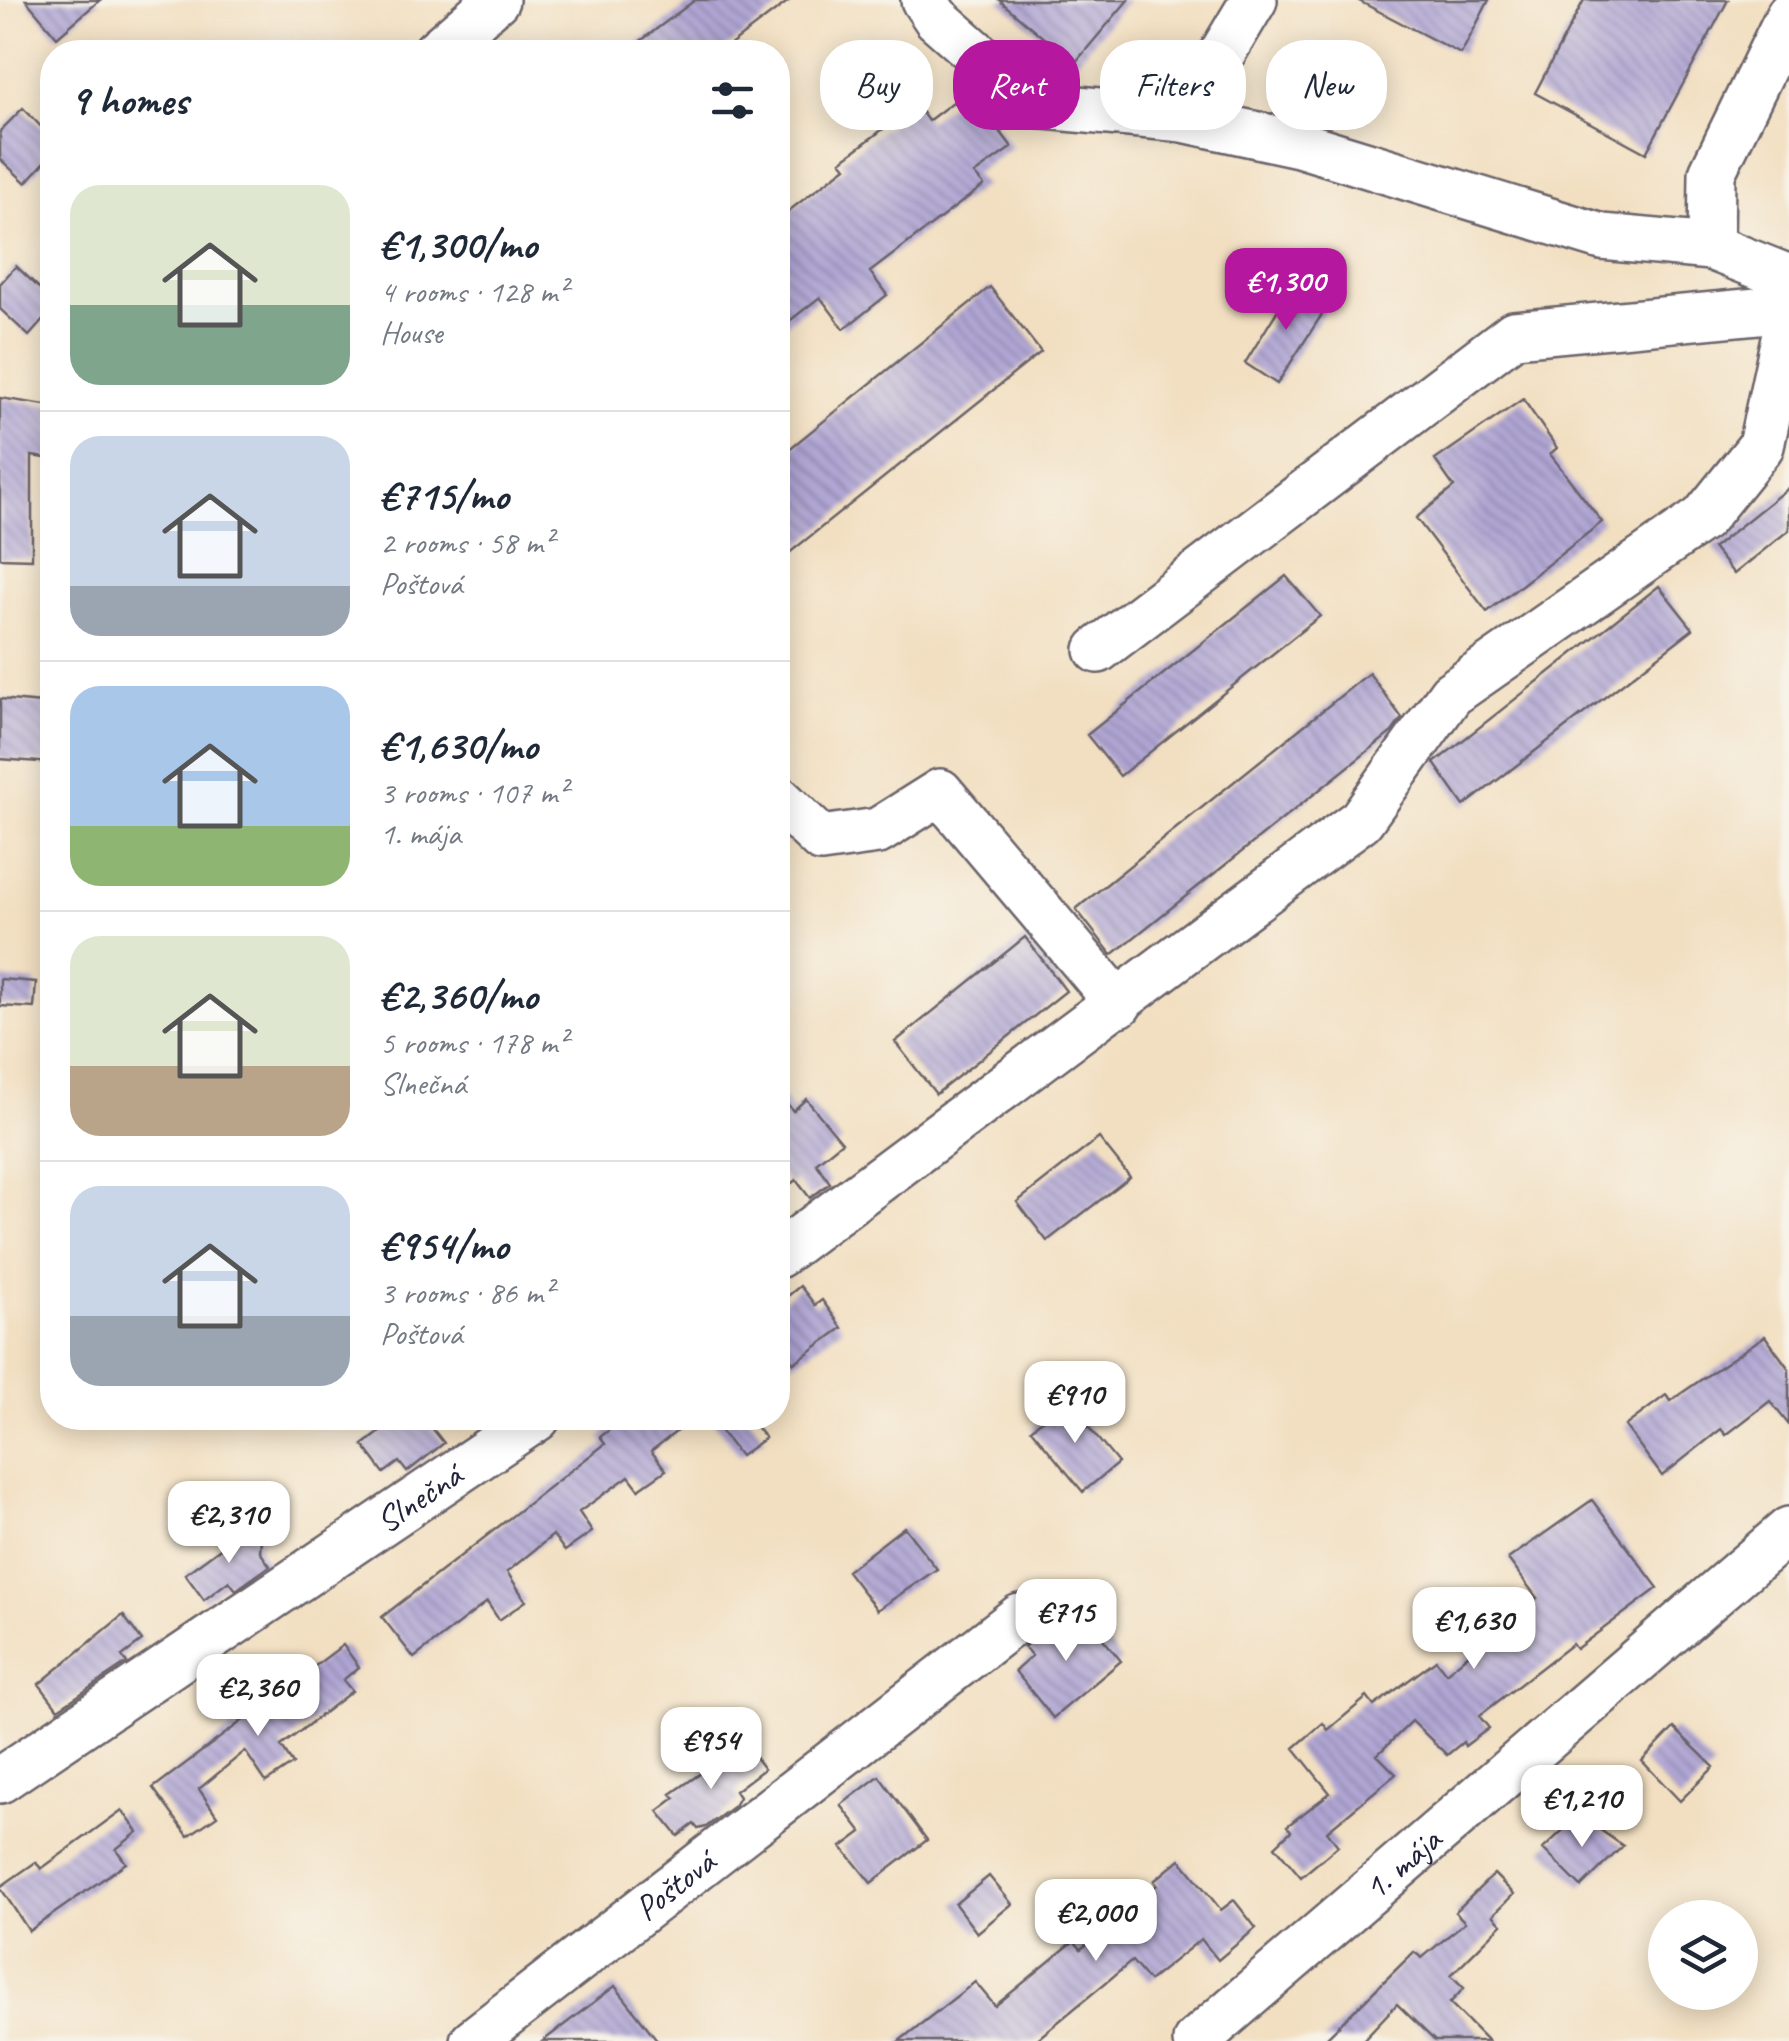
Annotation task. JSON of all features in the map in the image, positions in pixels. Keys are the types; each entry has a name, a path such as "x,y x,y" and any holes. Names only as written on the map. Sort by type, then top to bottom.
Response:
{"street":[{"path":"450,40 496,0"},
{"path":"924,0 936,18 1035,105 1100,111"},
{"path":"1228,40 1254,0"},
{"path":"1711,247 1712,173 1789,16"},
{"path":"1233,130 1298,144 1602,237 1711,247 1789,278"},
{"path":"790,1247 1361,820 1452,694 1703,518 1762,446 1789,312 1514,334 1098,650"},
{"path":"790,810 820,839 878,831 940,792 1119,1004"},
{"name":"Slnečná","path":"0,1780 519,1430"},
{"name":"1. mája","path":"1196,2041 1789,1530"},
{"name":"Poštová","path":"473,2041 1020,1618"}],"building":[{"path":"26,0 100,0 57,37"},
{"path":"695,0 790,0 737,40 642,40"},
{"path":"999,0 1128,0 1080,57 1080,40 1046,40"},
{"path":"1357,0 1489,0 1461,54"},
{"path":"1584,0 1728,0 1646,153 1535,93"},
{"path":"953,102 953,130 999,130 1012,147 974,174 984,185 870,272 887,295 844,329 820,297 790,321 790,210 846,167 841,161 882,130 933,130 933,117"},
{"path":"23,108 40,126 40,167 26,183 0,159 0,131"},
{"path":"16,266 40,289 40,324 29,336 0,309 0,284"},
{"path":"1295,282 1328,305 1277,384 1245,363"},
{"path":"990,287 1041,352 790,552 790,448"},
{"path":"0,398 40,404 40,457 32,456 32,559 0,558"},
{"path":"1523,399 1557,448 1550,454 1602,522 1487,612 1416,518 1454,487 1435,460"},
{"path":"1789,487 1789,530 1734,574 1713,548"},
{"path":"1286,576 1320,616 1120,776 1087,735"},
{"path":"1659,586 1693,629 1464,806 1434,763"},
{"path":"1369,673 1402,718 1392,732 1112,955 1076,909"},
{"path":"0,699 40,703 40,762 0,759"},
{"path":"1025,937 1066,991 936,1094 895,1042"},
{"path":"0,979 36,982 34,1008 0,1006"},
{"path":"806,1099 842,1142 816,1163 830,1183 810,1198 796,1180 790,1184 790,1107 793,1111"},
{"path":"1099,1138 1130,1177 1047,1241 1017,1202"},
{"path":"800,1286 815,1305 822,1300 842,1328 794,1363 790,1358 790,1294"},
{"path":"1765,1336 1789,1369 1789,1425 1770,1401 1726,1435 1721,1429 1662,1476 1625,1426 1666,1395 1670,1401"},
{"path":"1066,1400 1118,1463 1083,1492 1031,1429"},
{"path":"383,1430 434,1430 444,1443 407,1472 399,1462 384,1473 363,1445"},
{"path":"609,1430 678,1430 651,1451 666,1470 639,1489 629,1476 579,1512 592,1532 565,1551 553,1535 507,1572 526,1601 499,1620 487,1602 414,1658 382,1617 605,1444 600,1437"},
{"path":"719,1430 759,1430 765,1438 740,1456"},
{"path":"1592,1500 1658,1588 1576,1649 1572,1644 1479,1716 1489,1728 1465,1746 1463,1742 1447,1755 1412,1721 1377,1755 1396,1774 1327,1831 1338,1846 1301,1877 1275,1846 1291,1831 1287,1826 1330,1793 1294,1748 1323,1723 1328,1730 1367,1697 1374,1706 1436,1660 1446,1673 1537,1598 1508,1559"},
{"path":"904,1527 937,1569 877,1610 847,1571"},
{"path":"241,1533 261,1539 260,1552 270,1566 236,1590 229,1581 204,1600 185,1574"},
{"path":"1083,1614 1121,1661 1053,1718 1015,1671 1032,1656 1024,1647 1049,1622 1059,1634"},
{"path":"123,1615 142,1641 122,1656 127,1663 58,1709 39,1684"},
{"path":"343,1645 359,1667 343,1680 352,1691 281,1746 293,1764 266,1782 245,1751 199,1789 217,1816 188,1836 153,1788"},
{"path":"1674,1728 1714,1767 1680,1801 1642,1761"},
{"path":"744,1743 764,1769 735,1791 739,1797 734,1806 706,1827 698,1829 694,1824 678,1836 658,1811 675,1798 671,1794"},
{"path":"879,1776 927,1840 871,1883 842,1847 862,1832 841,1805"},
{"path":"122,1810 138,1832 116,1849 126,1863 29,1931 0,1887 36,1862 41,1869"},
{"path":"1579,1815 1623,1846 1581,1887 1543,1849"},
{"path":"1180,1859 1221,1910 1234,1900 1256,1928 1218,1960 1201,1939 1149,1981 1132,1961 1035,2041 899,2041 975,1982 995,2006 1074,1941 1081,1949 1157,1885 1154,1881"},
{"path":"1494,1874 1514,1894 1493,1915 1502,1924 1451,1975 1464,1988 1450,2003 1488,2041 1435,2041 1397,2004 1362,2041 1323,2041 1414,1952 1422,1958 1465,1922 1455,1912"},
{"path":"989,1876 1012,1904 977,1933 955,1904"},
{"path":"615,1986 658,2041 543,2041"}]}
